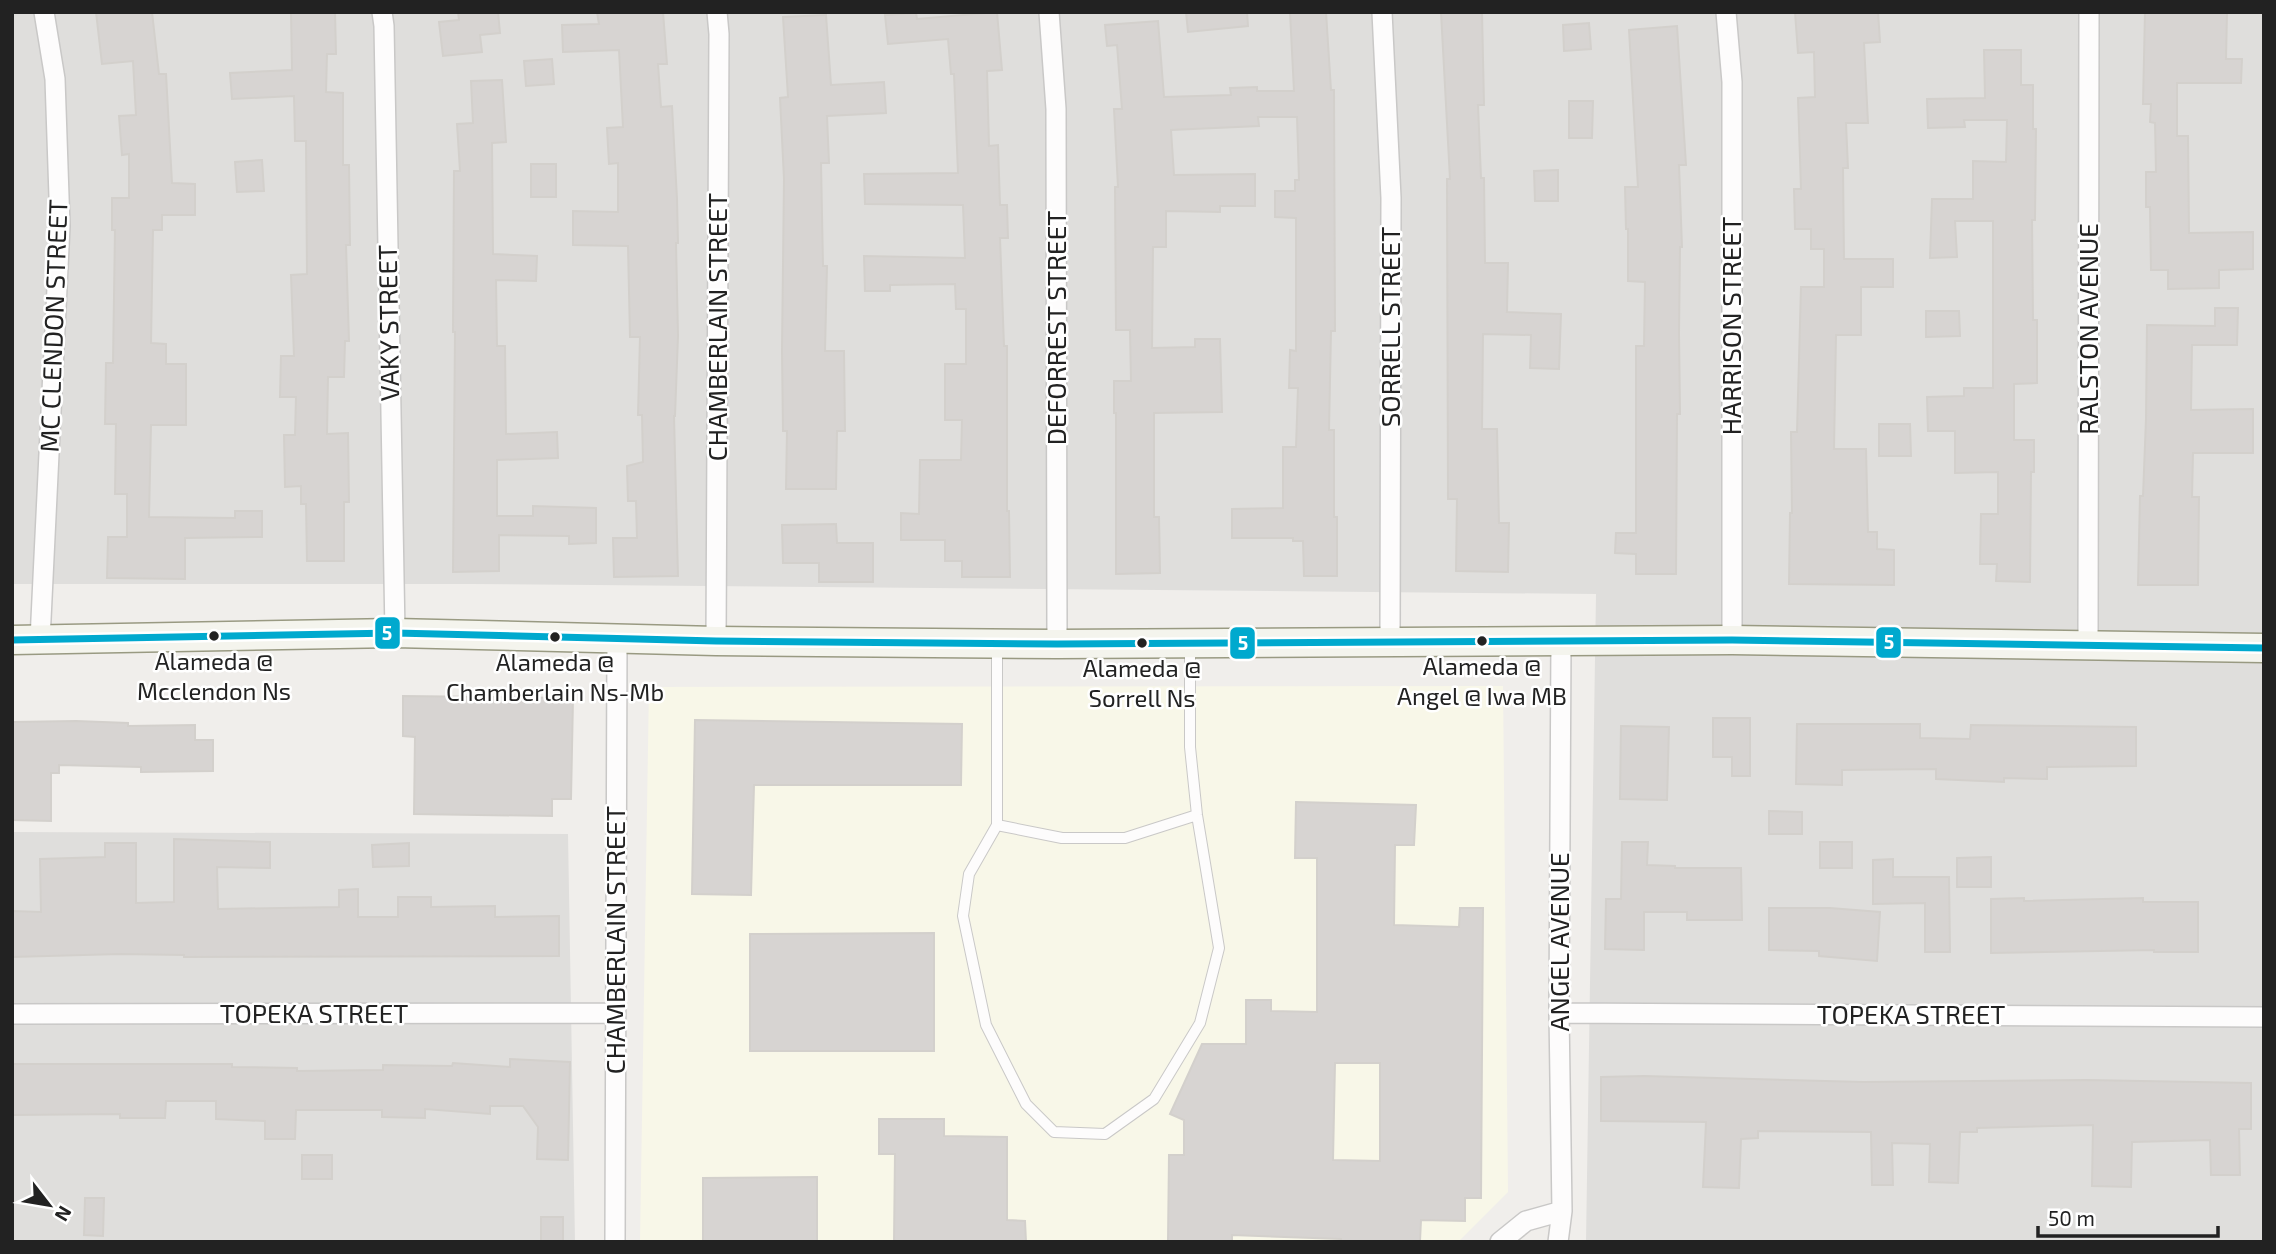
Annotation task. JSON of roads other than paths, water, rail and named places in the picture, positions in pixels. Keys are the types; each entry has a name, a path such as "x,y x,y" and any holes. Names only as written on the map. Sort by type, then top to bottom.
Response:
{"main road":[{"path":"12,640 395,633 716,641 997,644 1732,640 2264,648"}],"street":[{"name":"MC CLENDON STREET","path":"40,640 60,226 55,79 44,12"},
{"name":"VAKY STREET","path":"382,12 395,633"},
{"name":"CHAMBERLAIN STREET","path":"716,641 717,12"},
{"name":"DEFORREST STREET","path":"1049,12 1056,109 1057,644"},
{"name":"SORRELL STREET","path":"1382,12 1391,198 1390,642"},
{"name":"HARRISON STREET","path":"1726,12 1732,82 1732,640"},
{"name":"RALSTON AVENUE","path":"2088,645 2089,12"},
{"name":"CHAMBERLAIN STREET","path":"615,1242 617,639"},
{"name":"ANGEL AVENUE","path":"1558,1242 1562,1211 1559,1013 1561,641"},
{"name":"TOPEKA STREET","path":"12,1014 615,1013"},
{"name":"TOPEKA STREET","path":"1559,1013 2264,1017"},
{"path":"1500,1242 1526,1221 1562,1211"}],"lane":[{"path":"997,644 997,825 969,874 964,916 986,1026 1026,1104 1054,1132 1105,1134 1154,1099 1199,1023 1219,948 1197,815 1189,747 1190,643"},
{"path":"997,825 1062,838 1125,838 1197,815"}],"place":[{"name":"Alameda @ Mcclendon Ns","path":"214,636"},
{"name":"Alameda @ Chamberlain Ns-Mb","path":"555,637"},
{"name":"Alameda @ Angel @ Iwa MB","path":"1482,641"},
{"name":"Alameda @ Sorrell Ns","path":"1142,643"}]}
